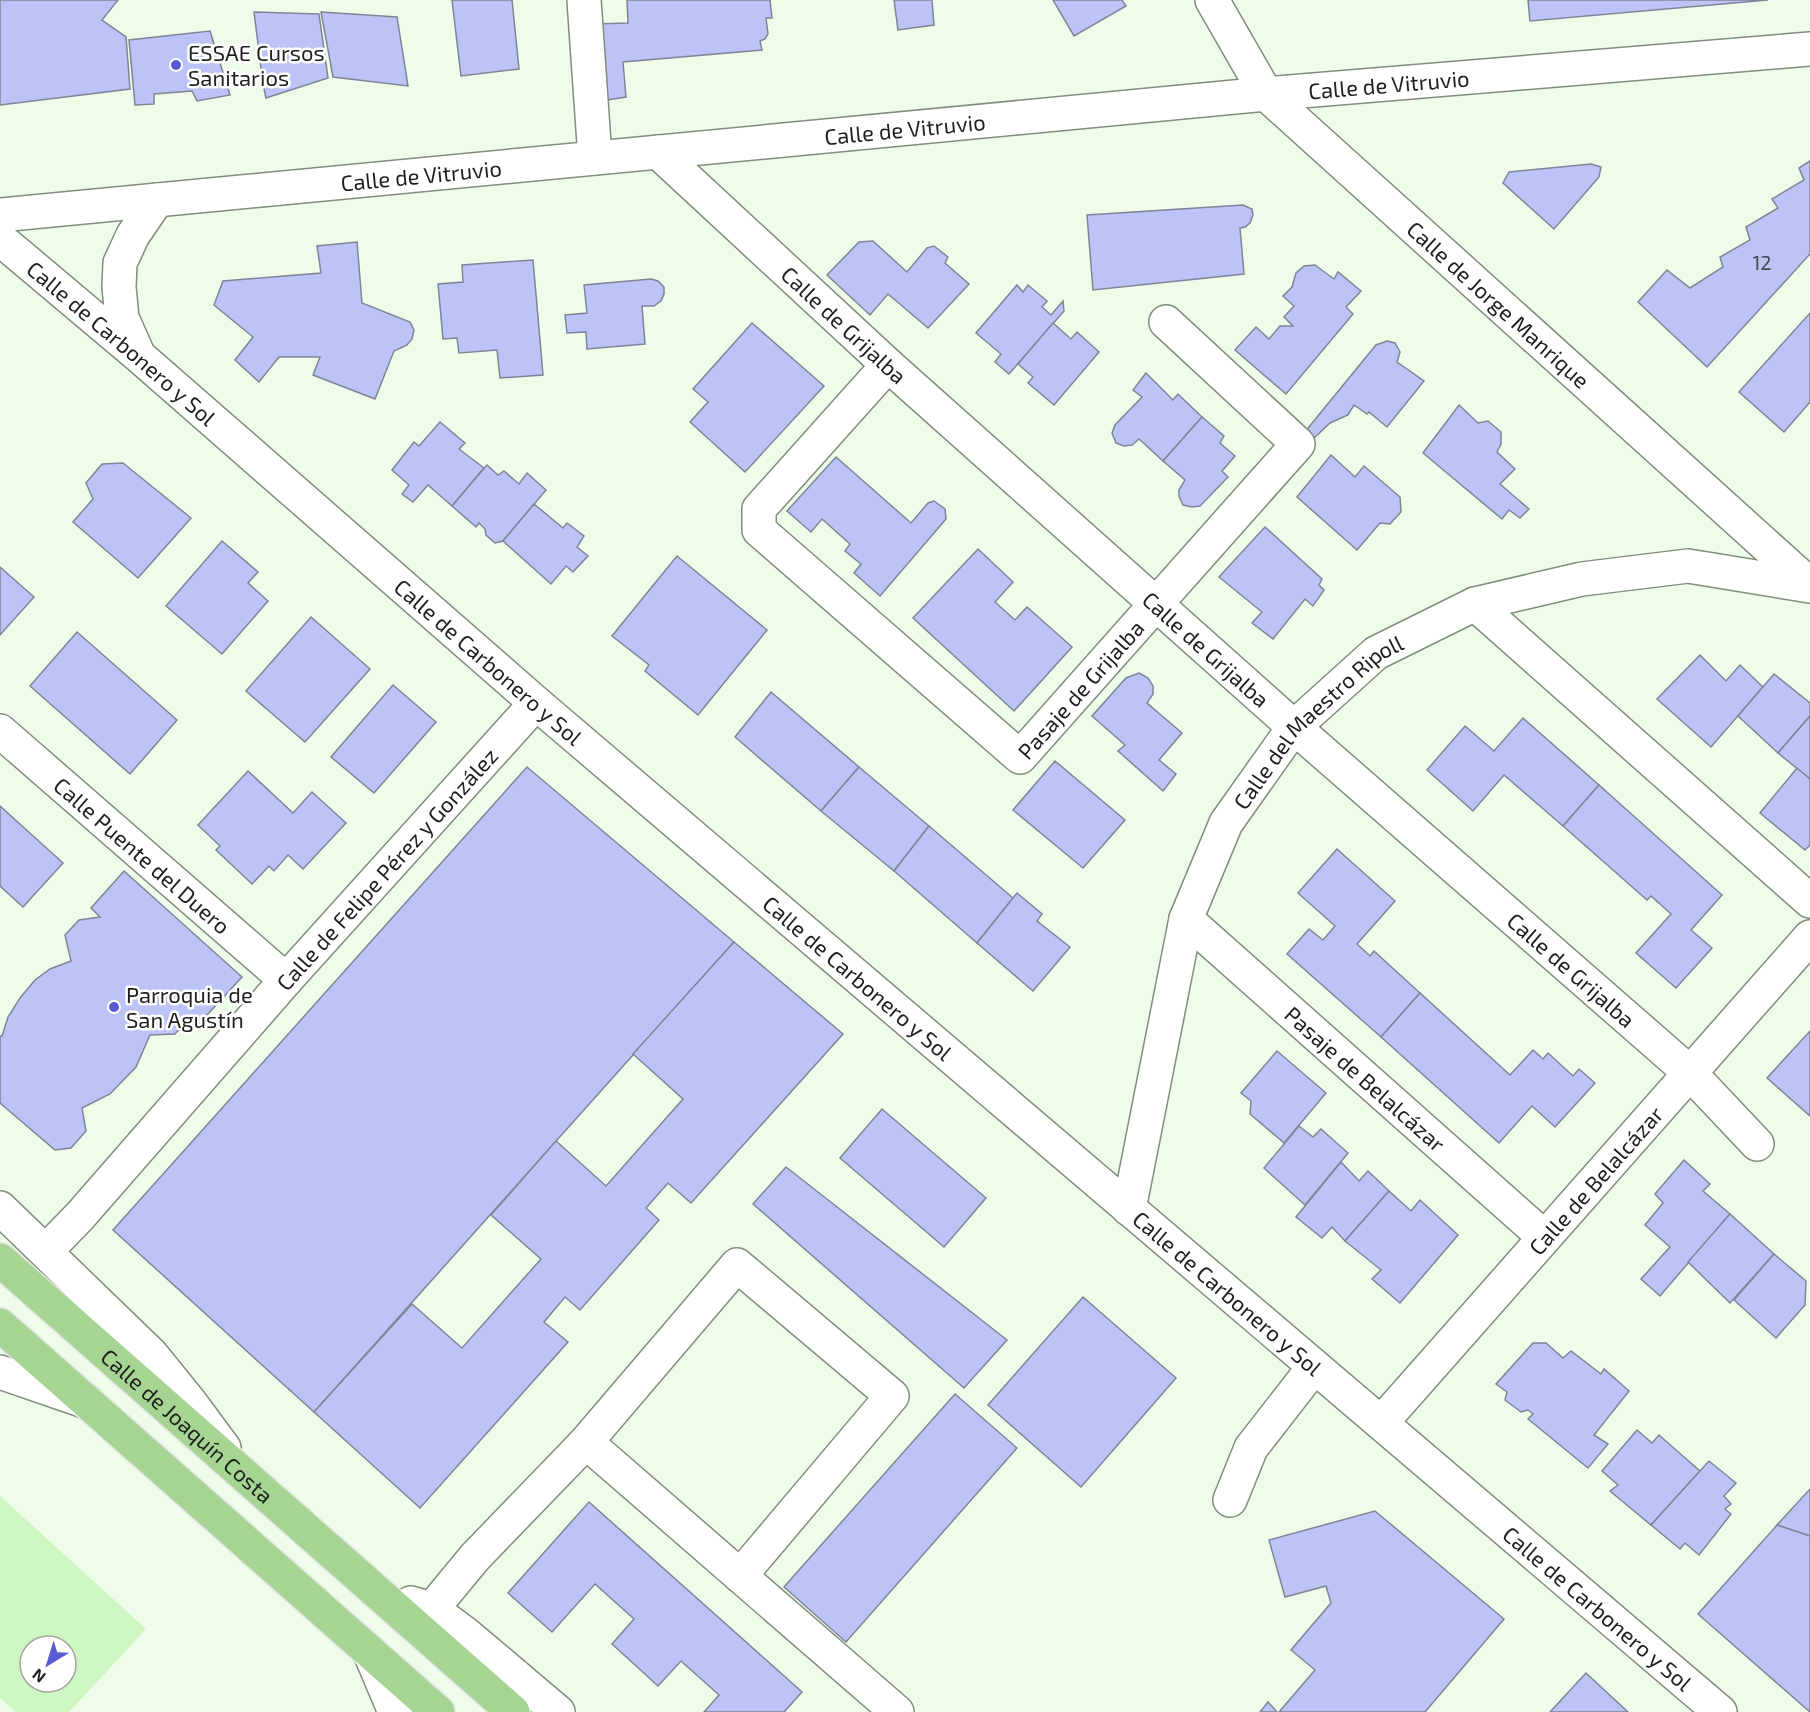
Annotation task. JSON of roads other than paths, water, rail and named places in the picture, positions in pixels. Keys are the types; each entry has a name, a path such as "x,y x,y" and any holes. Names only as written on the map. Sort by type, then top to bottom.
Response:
{"main road":[{"name":"Calle de Joaquín Costa","path":"0,1260 513,1712"},
{"path":"0,1325 438,1712"}],"street":[{"path":"584,0 595,158"},
{"name":"Calle de Jorge Manrique","path":"1212,0 1266,94 1810,586"},
{"name":"Calle de Vitruvio","path":"0,215 1266,94 1810,49"},
{"name":"Calle de Grijalba","path":"658,152 888,365 1156,605 1689,1072 1757,1143"},
{"path":"139,356 122,318 118,287 120,262 133,235 157,200"},
{"name":"Calle de Carbonero y Sol","path":"0,239 139,356 536,703 1720,1712"},
{"name":"Pasaje de Grijalba","path":"888,365 759,510 759,530 1020,757 1298,444 1166,322"},
{"name":"Calle del Maestro Ripoll","path":"1129,1209 1186,919 1226,823 1293,727 1376,653 1475,604 1582,579 1688,566 1810,586"},
{"path":"1475,604 1810,901"},
{"name":"Calle de Felipe Pérez y González","path":"46,1251 80,1216 286,980 536,703"},
{"name":"Calle Puente del Duero","path":"0,730 286,980"},
{"name":"Pasaje de Belalcázar","path":"1186,919 1544,1237"},
{"name":"Calle de Belalcázar","path":"1381,1422 1810,937"},
{"path":"0,1208 152,1355 239,1469"},
{"path":"432,1609 475,1557 586,1442 737,1264 892,1396 740,1576"},
{"path":"1230,1500 1251,1448 1314,1366"},
{"path":"0,1371 87,1402"},
{"path":"586,1442 897,1712"},
{"name":"Calle de Joaquín Costa","path":"375,1591 432,1609 467,1635 558,1712"},
{"path":"369,1653 395,1712"}],"place":[{"name":"ESSAE Cursos Sanitarios","path":"176,65"},
{"name":"Parroquia de San Agustín","path":"114,1007"}]}
